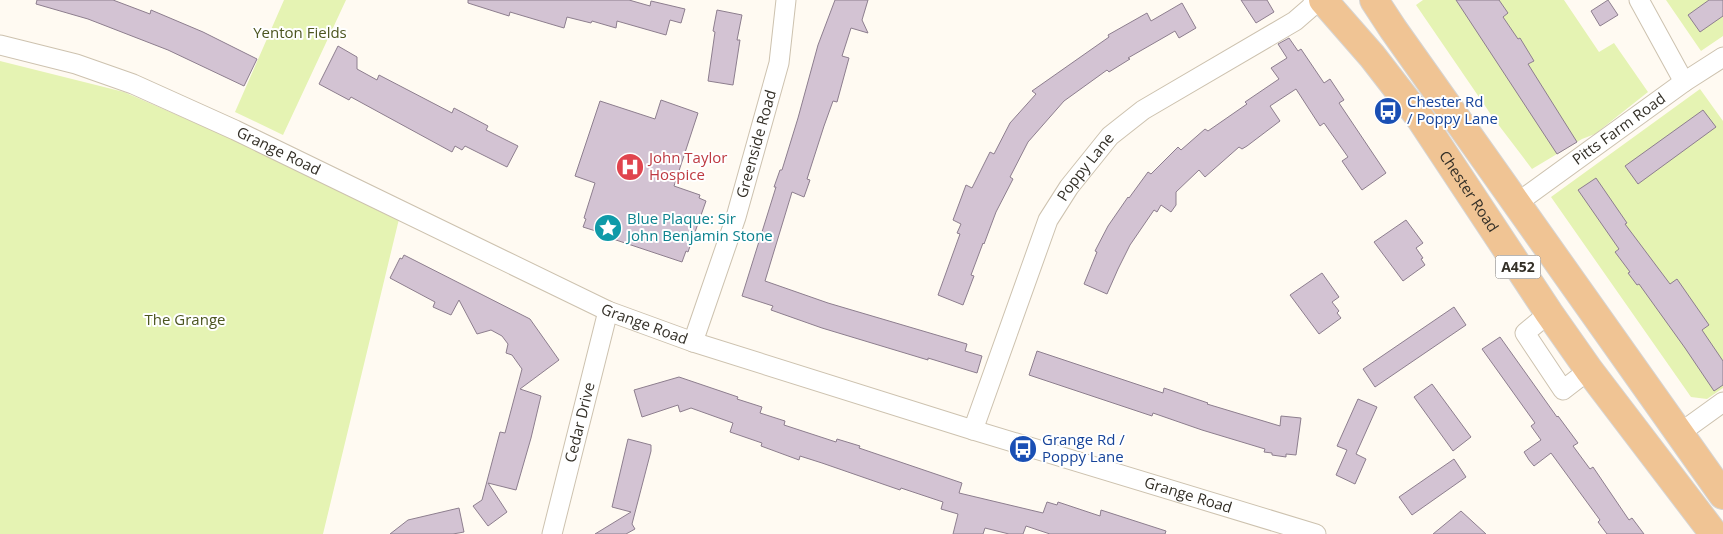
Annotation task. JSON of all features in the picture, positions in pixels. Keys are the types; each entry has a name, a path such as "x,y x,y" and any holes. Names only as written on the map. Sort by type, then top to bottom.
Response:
{"highway":[{"name":"Chester Road","path":"1323,0 1420,118 1589,370 1714,534"},
{"name":"Chester Road","path":"1374,0 1407,50 1723,495"},
{"path":"1380,68 1407,50"}],"street":[{"name":"Greenside Road","path":"693,342 736,217 780,63 786,0"},
{"name":"Poppy Lane","path":"972,430 1048,220 1069,187 1110,136 1143,110 1294,21 1310,8 1316,0"},
{"path":"1639,0 1684,82"},
{"name":"Grange Road","path":"0,45 76,64 133,84 235,130 608,311 693,342 972,430 1316,534"},
{"name":"Pitts Farm Road","path":"1517,203 1684,82 1722,59"},
{"name":"Cedar Drive","path":"553,533 608,311"},
{"path":"1680,433 1723,402"}],"green space":[{"name":"Yenton Fields","path":"284,0 346,0 283,135 235,112"},
{"path":"1423,0 1564,0 1599,52 1614,43 1648,92 1595,134 1582,139 1532,169 1494,119 1416,5"},
{"path":"1666,0 1723,0 1723,36 1701,51"},
{"name":"The Grange","path":"0,61 124,92 292,165 399,219 323,534 0,534"},
{"path":"1700,89 1723,121 1723,388 1707,399 1691,397 1551,197"}],"building":[{"path":"37,0 113,0 150,14 151,10 203,32 257,59 244,86 168,50 88,19 36,4"},
{"path":"468,0 629,0 650,6 651,1 685,9 681,23 670,20 666,35 617,21 616,28 592,21 591,23 567,17 564,28 510,12 509,16 468,3"},
{"path":"835,0 868,0 862,20 868,33 851,28 842,56 849,58 837,102 833,101 824,126 807,179 810,180 804,197 792,192 765,281 828,303 967,344 965,351 982,356 977,373 822,328 771,310 773,306 742,296 776,187 774,187 780,170 782,170 798,118 818,45"},
{"path":"1241,0 1267,0 1274,12 1256,23"},
{"path":"1456,0 1499,0 1508,13 1503,17 1518,39 1520,38 1534,61 1528,64 1577,142 1557,154"},
{"path":"1608,0 1618,15 1600,26 1591,11"},
{"path":"1709,0 1723,0 1723,16 1700,32 1688,15"},
{"path":"1182,3 1196,28 1179,38 1175,31 1128,58 1130,59 1109,72 1107,70 1064,101 1028,142 1010,177 1013,179 983,243 971,275 974,276 963,305 938,295 960,234 957,233 961,224 953,220 966,185 972,188 990,152 994,154 1010,123 1036,94 1032,91 1109,37 1108,35 1147,13 1151,21"},
{"path":"717,10 742,15 737,40 740,40 733,85 708,81"},
{"path":"1289,38 1298,51 1301,49 1324,83 1330,79 1344,100 1339,103 1386,173 1362,190 1342,161 1348,157 1324,123 1320,126 1296,89 1270,106 1280,121 1247,146 1242,149 1239,147 1205,177 1199,170 1176,192 1176,205 1171,212 1161,205 1157,212 1154,210 1130,245 1107,294 1084,284 1097,252 1095,251 1108,226 1148,172 1151,174 1178,147 1181,150 1205,129 1208,131 1247,104 1245,102 1279,79 1271,68 1287,58 1278,44"},
{"path":"338,46 357,57 357,69 377,80 379,75 452,113 454,108 488,126 486,130 518,146 507,167 465,146 462,150 455,146 452,152 351,97 349,100 319,84"},
{"path":"661,100 698,113 674,186 700,195 699,198 706,201 688,252 686,251 682,262 601,235 602,233 583,227 595,183 575,176 600,101 655,119"},
{"path":"1703,110 1716,127 1638,184 1625,166"},
{"path":"1596,178 1627,223 1625,224 1670,284 1677,279 1709,325 1702,330 1723,361 1723,385 1714,391 1639,284 1637,285 1628,273 1630,272 1615,252 1619,249 1578,190"},
{"path":"1406,220 1423,243 1416,248 1423,258 1421,259 1425,265 1403,281 1374,242"},
{"path":"404,255 530,319 559,360 520,389 541,396 516,490 488,483 507,512 488,526 473,506 482,500 500,432 505,433 522,369 512,355 506,353 508,344 502,336 491,330 477,334 459,300 451,315 433,307 435,302 390,278 400,258 402,259"},
{"path":"1322,273 1339,297 1332,302 1339,311 1337,313 1341,318 1319,334 1290,295"},
{"path":"1454,307 1466,325 1375,387 1363,369"},
{"path":"1500,337 1557,417 1578,443 1573,446 1590,469 1593,467 1629,520 1632,518 1644,534 1607,534 1598,522 1600,520 1551,453 1534,466 1529,460 1524,452 1541,440 1531,426 1535,423 1482,349"},
{"path":"1037,351 1163,393 1164,388 1207,404 1280,426 1281,416 1301,418 1296,455 1286,454 1286,457 1272,455 1272,453 1264,452 1265,449 1153,413 1152,416 1029,375"},
{"path":"679,377 762,407 760,413 785,421 784,425 836,442 837,439 860,446 859,448 962,483 959,493 1043,513 1047,502 1057,505 1058,502 1100,516 1101,510 1166,531 1165,534 1050,534 1026,526 1023,534 1009,534 985,528 983,534 953,534 958,514 941,509 943,502 901,488 900,490 800,456 799,460 761,446 762,443 730,432 733,423 691,408 680,412 678,405 642,417 634,390"},
{"path":"1432,384 1471,437 1453,451 1414,397"},
{"path":"1358,399 1377,407 1356,454 1366,459 1355,484 1336,475 1347,450 1337,446"},
{"path":"628,439 651,445 632,524 635,529 626,534 595,534 631,512 612,507"},
{"path":"1454,459 1466,477 1412,515 1399,497"},
{"path":"459,508 464,532 453,534 390,534 408,520"},
{"path":"1461,511 1486,534 1433,534"}],"place":[{"name":"Chester Rd / Poppy Lane","path":"1388,111"},
{"name":"John Taylor Hospice","path":"630,167"},
{"name":"Blue Plaque: Sir John Benjamin Stone","path":"608,228"},
{"name":"Grange Rd / Poppy Lane","path":"1023,449"}]}
